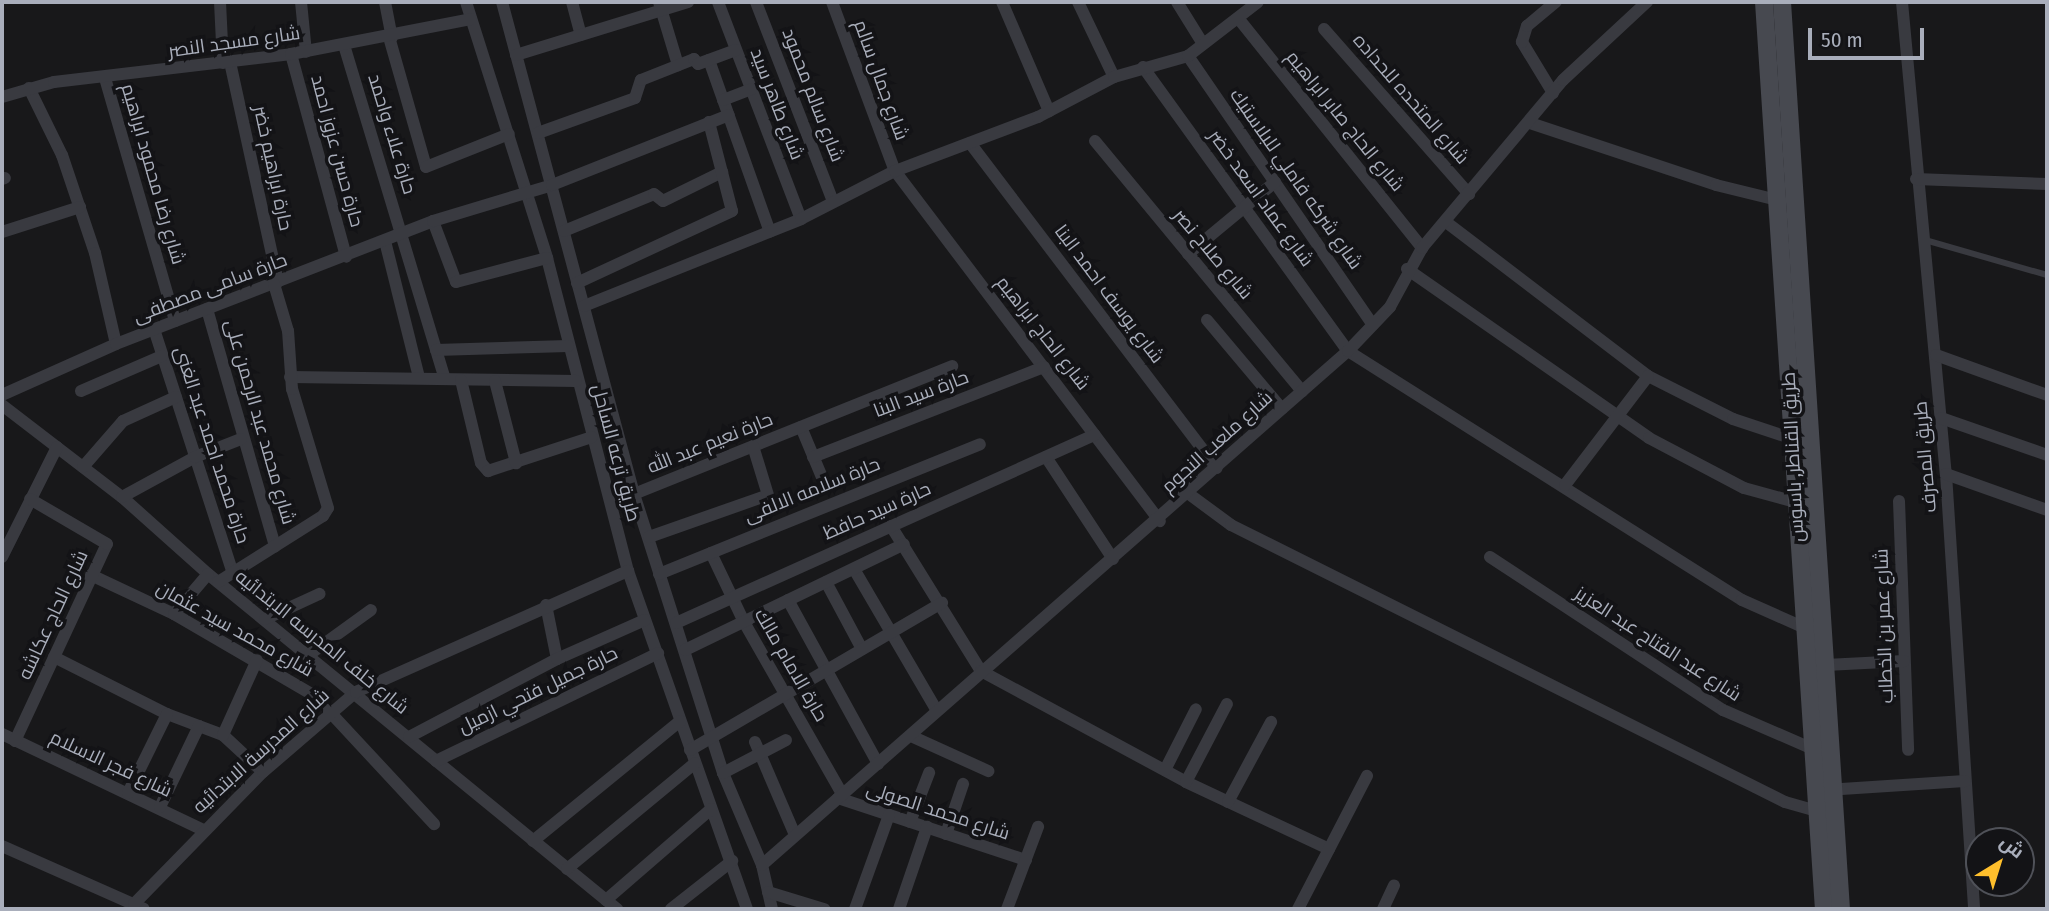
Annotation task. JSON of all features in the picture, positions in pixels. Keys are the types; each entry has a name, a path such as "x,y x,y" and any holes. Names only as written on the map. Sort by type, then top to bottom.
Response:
{"main road":[{"name":"طريق القناطر, باسوس","path":"1765,2 1796,440 1813,749 1824,790 1842,909"},
{"name":"طريق القناطر, باسوس","path":"1782,2 1826,665 1824,790 1817,811 1824,909"}],"street":[{"name":"حارة ابراهيم خضر","path":"220,2 227,63 288,331 290,377 327,496 328,508 320,519 275,546"},
{"path":"301,2 306,52"},
{"path":"384,2 390,37 428,168 509,134"},
{"name":"طريق ترعه الساحل","path":"466,2 547,258 576,381 628,571 747,909"},
{"name":"طريق ترعه الساحل","path":"502,2 634,494 723,773 762,865 772,909"},
{"path":"572,2 581,35"},
{"path":"516,55 660,6 688,2"},
{"name":"شارع طاهر سيد","path":"718,2 801,219"},
{"name":"شارع سالم محمود","path":"756,2 833,202"},
{"name":"شارع جمال سالم","path":"832,2 895,171"},
{"path":"1002,2 1049,111"},
{"path":"1078,2 1114,77"},
{"path":"1177,2 1203,44"},
{"path":"584,306 801,219 895,171 1049,111 1114,77 1188,56 1240,10 1258,2"},
{"path":"1553,93 1522,43 1527,26 1556,2"},
{"name":"طريق المصرف","path":"1902,2 1916,178 1925,240 1947,474 1973,909"},
{"name":"شارع ملعب النجوم","path":"762,865 911,736 981,671 1160,521 1348,351 1390,307 1407,269 1422,248 1553,93 1642,3"},
{"path":"660,6 678,65"},
{"name":"شارع الحاج صابر ابراهيم","path":"1240,10 1422,248"},
{"name":"شارع مسجد النصر","path":"2,97 79,77 105,78 306,52 471,19"},
{"name":"شارع المتحده للحداده","path":"1324,29 1469,194"},
{"name":"حارة علاء واحمد","path":"344,45 445,379"},
{"path":"538,133 635,98 642,80 695,59 697,64 736,50"},
{"name":"حارة حسن عزوز احمد","path":"291,54 346,257"},
{"name":"شارع شركه فاملي للبلاستيك","path":"1188,56 1373,325"},
{"path":"709,60 770,232"},
{"name":"شارع عماد اسعد خضر","path":"1143,67 1348,351"},
{"name":"شارع رضا محمود ابراهيم","path":"105,78 176,321"},
{"path":"29,88 62,155 80,207 116,344"},
{"path":"723,100 751,89"},
{"name":"حارة سامى مصطفى","path":"2,395 116,344 433,221 524,191 552,185 729,115"},
{"path":"577,283 732,211 709,122"},
{"path":"1530,123 1716,185 1777,200"},
{"name":"شارع صلاح نصر","path":"1094,141 1302,391"},
{"name":"شارع يوسف احمد البنا","path":"970,143 1217,468"},
{"name":"شارع الحاج ابراهيم","path":"895,171 1160,521"},
{"path":"564,230 654,194 663,201 722,172"},
{"path":"1916,178 2047,184"},
{"path":"1188,254 1275,182"},
{"path":"2,232 80,207"},
{"path":"433,221 456,282 547,258"},
{"path":"1446,222 1648,376 1733,419 1796,440"},
{"path":"385,241 419,377"},
{"path":"1407,269 1617,416 1682,457 1744,488 1799,503"},
{"name":"شارع محمد عبد الرحمن على","path":"207,309 241,439 275,546"},
{"path":"1207,320 1282,409"},
{"name":"حارة محمد احمد عبد الغنى","path":"154,329 233,573"},
{"path":"436,350 568,346"},
{"path":"1348,351 1565,485 1742,600 1805,628"},
{"path":"1936,355 2047,395"},
{"path":"81,391 162,356"},
{"name":"حارة نعيم عبد الله","path":"634,494 952,366"},
{"name":"حارة سيد البنا","path":"813,457 1044,367"},
{"path":"1565,485 1648,376"},
{"path":"290,377 576,381"},
{"path":"461,380 481,463 492,471 592,437"},
{"path":"495,381 516,463"},
{"path":"83,467 123,421 176,397"},
{"name":"شارع خلف المدرسه الابتدائيه","path":"2,405 122,497 213,578 310,654 617,909"},
{"path":"1941,418 2047,455"},
{"path":"801,427 824,482"},
{"name":"حارة سيد حافظ","path":"676,623 1095,435"},
{"path":"122,497 195,457 241,439"},
{"name":"حارة سلامه الالفى","path":"659,574 980,444"},
{"path":"649,537 768,495 753,446"},
{"path":"2,557 57,447"},
{"path":"1045,457 1113,559"},
{"path":"1947,474 2047,510"},
{"path":"1189,494 1243,531 1786,802 1817,811"},
{"name":"شارع الحاج عكاشه","path":"15,741 107,544 30,499"},
{"name":"شارع عمر بن الخطاب","path":"1899,501 1908,750"},
{"path":"891,526 942,603 981,671 1186,782 1329,849"},
{"path":"685,650 904,544"},
{"path":"174,614 213,578 233,573 275,546"},
{"name":"حارة الامام مالك","path":"711,553 744,622 840,796"},
{"name":"شارع عبد الفتاح عبد العزيز","path":"1490,557 1723,710 1813,749"},
{"path":"854,569 937,711"},
{"name":"شارع المدرسة الابتدائيه","path":"139,907 203,830 263,772 356,692 546,605 628,571"},
{"name":"شارع محمد سيد عثمان","path":"91,575 174,614 257,660 314,696 434,824"},
{"path":"826,582 862,649"},
{"path":"265,619 319,594"},
{"path":"788,600 824,672 877,764"},
{"path":"690,750 942,603"},
{"path":"546,605 557,659"},
{"path":"310,654 371,610"},
{"path":"409,737 557,659 645,620"},
{"name":"حارة جميل فتحي ازميل","path":"436,761 658,653"},
{"path":"54,657 167,714 223,735 263,772"},
{"path":"223,735 257,660"},
{"path":"1826,665 1904,661"},
{"path":"1186,782 1227,704"},
{"path":"1165,770 1196,709"},
{"path":"128,793 167,714"},
{"path":"533,841 680,721"},
{"path":"1228,802 1270,722"},
{"path":"160,807 199,726"},
{"name":"شارع فجر الاسلام","path":"2,734 160,807 203,830"},
{"path":"911,736 988,771"},
{"path":"723,773 758,748 786,740"},
{"path":"758,748 795,835"},
{"path":"567,869 695,763"},
{"path":"910,822 929,773"},
{"path":"1298,909 1367,776"},
{"path":"1824,790 1965,781"},
{"path":"946,834 963,784"},
{"name":"شارع محمد الصولى","path":"840,796 1026,860"},
{"path":"606,900 711,809"},
{"path":"855,909 889,815"},
{"path":"899,909 927,827"},
{"path":"1007,909 1038,827"},
{"path":"2,846 139,907"},
{"path":"671,909 732,861"},
{"path":"1383,909 1394,885"},
{"path":"768,892 824,909"}],"lane":[{"path":"1925,240 2047,275"}]}
